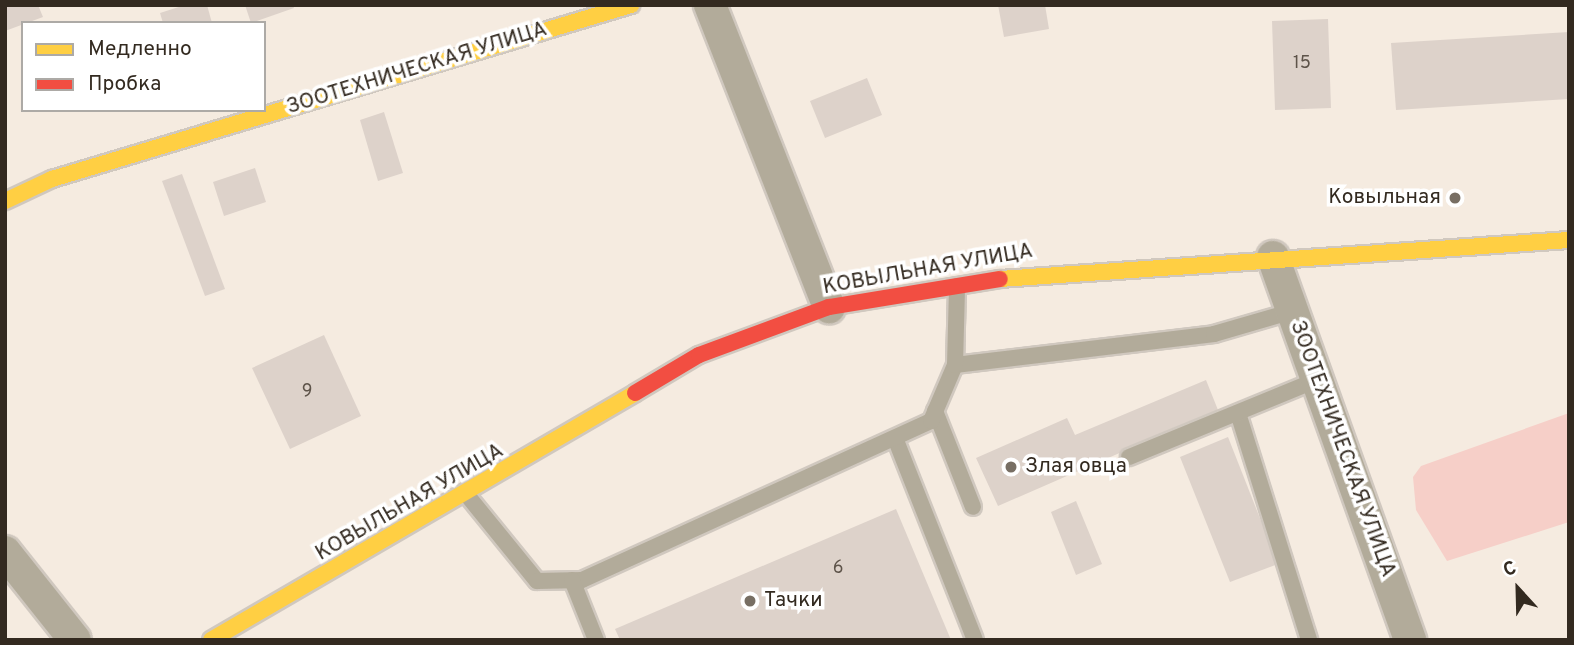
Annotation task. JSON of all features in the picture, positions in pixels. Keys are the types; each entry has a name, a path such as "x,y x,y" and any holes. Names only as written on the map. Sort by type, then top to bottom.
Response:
{"main road":[{"name":"ЗООТЕХНИЧЕСКАЯ УЛИЦА","path":"5,201 52,179 631,5"},
{"name":"КОВЫЛЬНАЯ УЛИЦА","path":"211,640 467,495 699,355 829,307 1045,271 1569,240"}],"street":[{"path":"710,5 829,307"},
{"name":"ЗООТЕХНИЧЕСКАЯ УЛИЦА","path":"1273,257 1410,640"},
{"path":"5,552 75,640"}],"lane":[{"path":"467,495 537,581 572,580 931,421 955,365 957,286"},
{"path":"955,365 1214,334 1293,311"},
{"path":"1129,457 1317,380"},
{"path":"935,411 973,508"},
{"path":"1238,413 1309,640"},
{"path":"895,438 975,640"},
{"path":"572,580 596,640"}],"shaded area":[{"path":"1569,413 1569,522 1447,561 1416,510 1413,477 1421,466"}],"building":[{"path":"5,5 38,5 43,17 21,21 21,25 5,31"},
{"path":"185,5 207,5 211,21 162,21 160,13"},
{"path":"245,5 293,5 294,8 250,21"},
{"path":"998,5 1045,5 1049,29 1004,37"},
{"path":"1328,19 1331,108 1275,110 1272,21"},
{"path":"1569,32 1569,99 1396,110 1391,43"},
{"path":"867,78 882,115 825,138 810,101"},
{"path":"384,112 403,173 378,181 360,120"},
{"path":"255,168 266,202 224,216 213,182"},
{"path":"182,174 225,289 205,296 162,181"},
{"path":"324,335 361,416 290,449 252,368"},
{"path":"1206,380 1218,410 998,506 976,458 1067,418 1075,435"},
{"path":"1228,437 1278,564 1230,582 1180,457"},
{"path":"1076,501 1102,564 1076,575 1051,512"},
{"path":"896,509 951,640 620,640 615,629"}],"traffic: slow":[{"path":"5,201 52,179 631,5"},
{"path":"1000,279 1569,240"},
{"path":"211,640 635,393"}],"traffic: jam":[{"path":"635,393 699,355 829,307 1000,279"}],"place":[{"name":"Ковыльная","path":"1455,198"},
{"name":"Злая овца","path":"1011,467"},
{"name":"Тачки","path":"750,601"}]}
